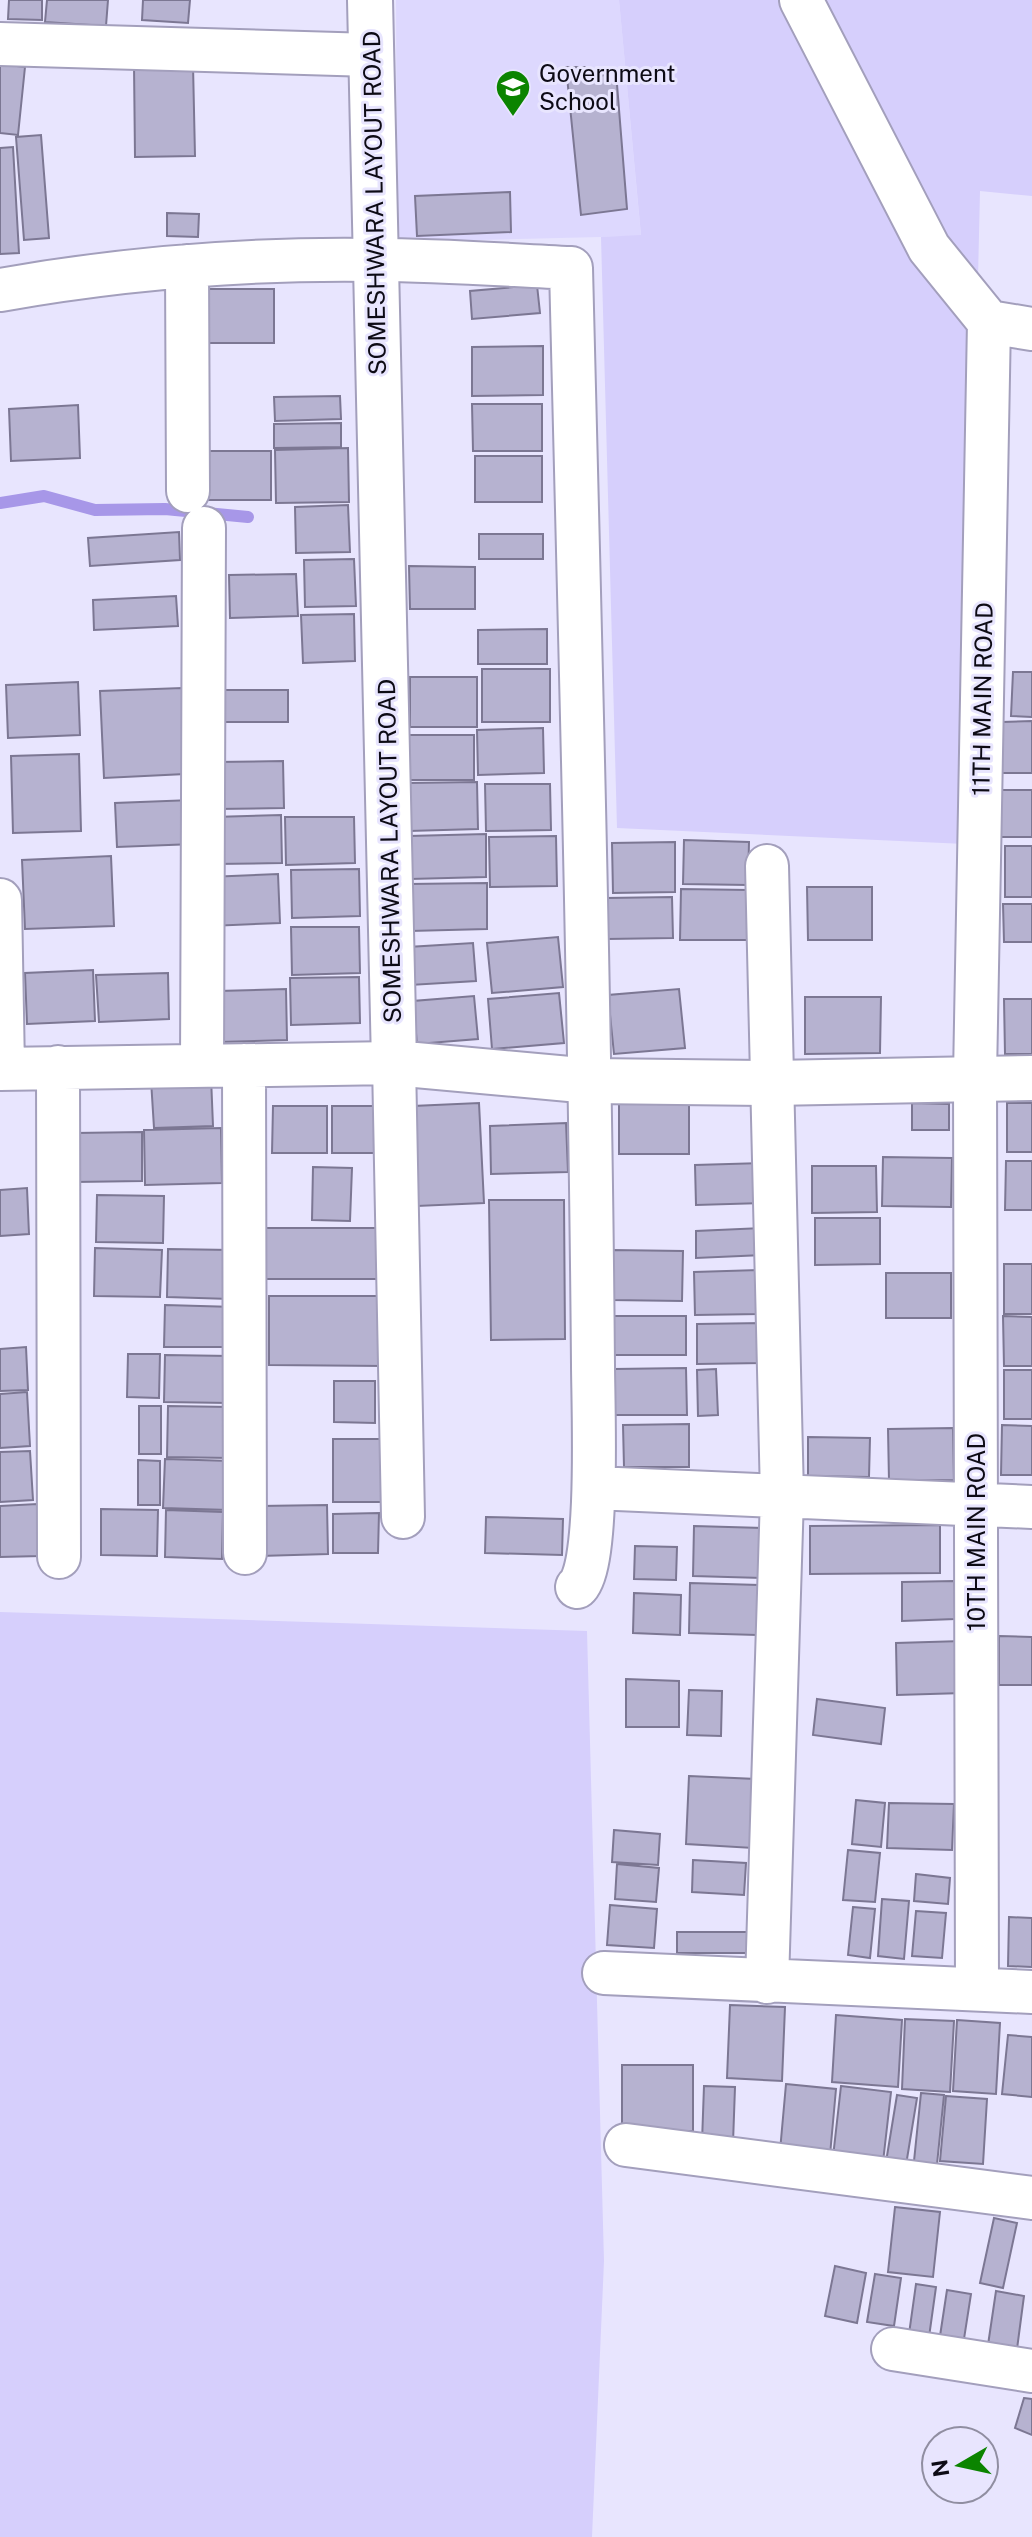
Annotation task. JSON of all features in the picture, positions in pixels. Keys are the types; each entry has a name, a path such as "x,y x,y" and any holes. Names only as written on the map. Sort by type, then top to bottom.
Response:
{"street":[{"name":"SOMESHWARA LAYOUT ROAD","path":"370,0 394,1063"},
{"path":"801,0 929,248 989,322 1032,329"},
{"path":"0,44 371,55"},
{"path":"0,290 98,273 187,266 375,259 571,268 591,1081 594,1488 585,1575 577,1587"},
{"path":"187,266 196,510 202,1066"},
{"name":"11TH MAIN ROAD","path":"975,1076 989,322"},
{"path":"767,866 782,1496 767,1982"},
{"path":"0,900 2,1069 394,1063 591,1081 773,1083 975,1076 1032,1078"},
{"path":"394,1063 403,1517"},
{"path":"244,1065 245,1553"},
{"path":"58,1067 59,1557"},
{"name":"10TH MAIN ROAD","path":"975,1076 977,1988"},
{"path":"594,1488 1032,1507"},
{"path":"604,1973 1032,1992"},
{"path":"626,2145 1032,2198"},
{"path":"893,2349 1032,2371"}],"shaded area":[{"name":"Government School","path":"396,0 619,0 641,236 397,242"},
{"path":"619,0 1032,0 1032,196 980,191 965,844 617,828 601,237 641,235"},
{"path":"0,1612 587,1631 604,2261 592,2537 0,2537"}],"building":[{"path":"9,0 42,0 42,20 8,19"},
{"path":"47,0 108,0 106,26 45,22"},
{"path":"143,0 190,0 188,23 142,20"},
{"path":"0,64 25,67 18,135 0,133"},
{"path":"134,65 193,65 195,156 135,157"},
{"path":"566,67 585,67 589,79 616,72 627,209 581,215"},
{"path":"41,135 49,238 24,240 16,137"},
{"path":"13,147 19,253 0,254 0,148"},
{"path":"510,192 511,232 417,236 415,196"},
{"path":"167,213 199,214 198,237 167,236"},
{"path":"537,285 540,313 472,319 470,291"},
{"path":"205,289 274,289 274,343 205,343"},
{"path":"543,346 543,395 472,396 472,347"},
{"path":"340,396 341,419 275,421 274,397"},
{"path":"472,404 542,404 542,451 473,451"},
{"path":"78,405 80,458 11,461 9,409"},
{"path":"341,423 341,447 274,448 274,424"},
{"path":"348,448 349,502 276,503 275,450"},
{"path":"203,451 271,451 271,500 204,500"},
{"path":"475,456 542,456 542,502 475,502"},
{"path":"348,505 350,552 296,553 295,507"},
{"path":"179,532 180,560 90,566 88,538"},
{"path":"479,534 543,534 543,559 479,559"},
{"path":"354,559 356,606 305,607 304,560"},
{"path":"409,566 475,567 475,609 410,609"},
{"path":"296,574 298,616 230,618 229,575"},
{"path":"176,596 178,626 94,630 93,600"},
{"path":"354,614 355,661 303,663 301,615"},
{"path":"547,629 547,664 478,664 478,630"},
{"path":"482,669 550,669 550,722 482,722"},
{"path":"1013,672 1032,672 1032,717 1011,716"},
{"path":"410,677 477,677 477,727 410,727"},
{"path":"78,682 80,735 8,738 6,685"},
{"path":"182,688 185,774 104,778 100,691"},
{"path":"218,690 288,690 288,722 218,722"},
{"path":"1032,721 1032,773 1002,773 1002,722"},
{"path":"543,728 544,773 478,775 477,730"},
{"path":"408,735 474,735 474,780 408,780"},
{"path":"79,754 81,831 13,833 11,756"},
{"path":"283,761 284,808 216,809 215,762"},
{"path":"477,782 478,829 409,831 408,783"},
{"path":"485,784 550,784 551,830 486,831"},
{"path":"1000,790 1032,790 1032,837 999,837"},
{"path":"192,800 194,844 117,847 115,803"},
{"path":"281,815 282,863 214,864 213,817"},
{"path":"285,817 354,817 355,863 286,865"},
{"path":"486,834 486,877 410,879 409,836"},
{"path":"556,836 557,886 490,887 489,837"},
{"path":"684,840 749,842 748,885 683,884"},
{"path":"675,842 675,892 613,893 612,843"},
{"path":"1005,846 1032,846 1032,897 1005,897"},
{"path":"111,856 114,926 25,929 22,860"},
{"path":"359,869 360,916 292,918 291,870"},
{"path":"278,874 280,923 210,926 208,877"},
{"path":"487,883 487,929 410,931 409,884"},
{"path":"807,887 872,887 872,940 808,940"},
{"path":"681,889 749,890 749,940 680,940"},
{"path":"672,897 673,938 607,939 606,898"},
{"path":"1003,904 1032,904 1032,942 1004,942"},
{"path":"291,927 359,927 360,973 292,975"},
{"path":"558,937 563,987 492,993 487,943"},
{"path":"473,943 476,981 410,985 408,947"},
{"path":"93,970 95,1021 27,1024 25,973"},
{"path":"168,973 169,1019 99,1022 96,975"},
{"path":"359,977 360,1023 291,1025 290,978"},
{"path":"286,989 287,1040 219,1042 218,991"},
{"path":"679,989 685,1048 614,1054 608,995"},
{"path":"559,993 564,1043 492,1049 488,999"},
{"path":"474,996 478,1039 417,1044 413,1001"},
{"path":"805,997 881,997 880,1053 805,1054"},
{"path":"1004,999 1032,999 1032,1054 1005,1054"},
{"path":"211,1077 213,1126 154,1128 151,1080"},
{"path":"479,1103 484,1203 417,1206 413,1106"},
{"path":"912,1103 949,1104 949,1130 912,1130"},
{"path":"1007,1103 1032,1103 1032,1152 1007,1152"},
{"path":"619,1104 689,1104 689,1154 619,1154"},
{"path":"273,1106 327,1106 327,1153 272,1153"},
{"path":"332,1106 382,1106 382,1153 332,1153"},
{"path":"566,1123 568,1172 491,1174 490,1126"},
{"path":"221,1128 222,1183 145,1185 144,1130"},
{"path":"142,1132 142,1181 75,1182 75,1133"},
{"path":"883,1157 952,1158 951,1207 882,1206"},
{"path":"1006,1161 1032,1161 1032,1210 1005,1210"},
{"path":"763,1163 764,1203 696,1205 695,1165"},
{"path":"812,1166 876,1166 877,1212 812,1213"},
{"path":"313,1167 352,1168 350,1221 312,1220"},
{"path":"27,1188 29,1234 0,1236 0,1190"},
{"path":"97,1195 164,1196 163,1243 96,1242"},
{"path":"489,1200 564,1200 565,1339 491,1340"},
{"path":"815,1218 880,1218 880,1264 815,1265"},
{"path":"265,1228 377,1228 377,1279 266,1279"},
{"path":"762,1228 763,1255 696,1258 696,1231"},
{"path":"95,1248 162,1250 160,1297 94,1296"},
{"path":"168,1249 231,1250 230,1299 167,1297"},
{"path":"612,1250 683,1251 682,1301 611,1300"},
{"path":"1004,1264 1032,1264 1032,1314 1004,1314"},
{"path":"759,1270 760,1314 695,1315 694,1272"},
{"path":"886,1273 951,1273 951,1318 886,1318"},
{"path":"269,1296 384,1296 384,1366 269,1365"},
{"path":"165,1305 235,1307 234,1347 164,1347"},
{"path":"613,1316 686,1316 686,1355 614,1355"},
{"path":"1003,1316 1032,1317 1032,1366 1004,1366"},
{"path":"764,1323 765,1363 697,1364 697,1324"},
{"path":"26,1347 28,1390 0,1391 0,1349"},
{"path":"128,1354 160,1354 159,1398 127,1397"},
{"path":"165,1355 230,1356 229,1403 164,1402"},
{"path":"686,1368 687,1415 614,1415 614,1369"},
{"path":"716,1369 718,1415 698,1416 697,1370"},
{"path":"1004,1370 1032,1370 1032,1419 1004,1419"},
{"path":"334,1381 375,1381 375,1423 334,1422"},
{"path":"27,1392 30,1446 0,1448 0,1394"},
{"path":"139,1406 161,1406 161,1454 139,1454"},
{"path":"168,1406 231,1407 230,1458 167,1457"},
{"path":"689,1424 689,1467 624,1467 623,1425"},
{"path":"1002,1425 1032,1426 1032,1475 1001,1475"},
{"path":"953,1428 954,1480 889,1481 888,1429"},
{"path":"808,1437 870,1438 869,1477 808,1476"},
{"path":"333,1439 382,1439 382,1502 333,1502"},
{"path":"30,1451 33,1500 0,1502 0,1452"},
{"path":"165,1459 231,1461 229,1510 163,1508"},
{"path":"138,1460 160,1461 160,1505 138,1505"},
{"path":"37,1504 40,1556 0,1557 0,1506"},
{"path":"327,1505 328,1554 260,1556 259,1506"},
{"path":"101,1509 158,1510 157,1556 101,1555"},
{"path":"166,1510 223,1512 222,1559 165,1557"},
{"path":"379,1513 378,1553 333,1553 333,1514"},
{"path":"486,1517 563,1519 562,1555 485,1553"},
{"path":"940,1525 940,1573 810,1574 810,1526"},
{"path":"694,1526 763,1528 762,1578 693,1576"},
{"path":"635,1546 677,1547 676,1580 634,1579"},
{"path":"954,1581 955,1619 902,1621 902,1582"},
{"path":"690,1583 759,1585 757,1635 689,1633"},
{"path":"634,1593 681,1595 680,1635 633,1633"},
{"path":"999,1636 1032,1637 1032,1685 999,1685"},
{"path":"962,1641 963,1693 897,1695 896,1643"},
{"path":"626,1679 679,1681 679,1727 626,1727"},
{"path":"689,1690 722,1691 721,1736 687,1735"},
{"path":"817,1699 885,1708 881,1744 813,1735"},
{"path":"689,1776 756,1779 753,1848 686,1844"},
{"path":"856,1800 885,1803 881,1847 852,1844"},
{"path":"889,1803 954,1804 952,1850 887,1848"},
{"path":"614,1830 660,1834 658,1865 612,1862"},
{"path":"848,1850 880,1853 875,1902 843,1900"},
{"path":"693,1860 746,1863 744,1895 692,1892"},
{"path":"617,1864 659,1868 656,1902 615,1899"},
{"path":"916,1874 950,1878 948,1904 914,1901"},
{"path":"882,1899 909,1901 904,1959 878,1956"},
{"path":"610,1905 657,1909 654,1948 607,1945"},
{"path":"853,1907 875,1909 870,1958 848,1955"},
{"path":"916,1911 946,1913 942,1958 912,1956"},
{"path":"1009,1917 1032,1918 1032,1967 1008,1966"},
{"path":"677,1932 748,1932 748,1953 677,1953"},
{"path":"730,2005 785,2007 782,2081 727,2078"},
{"path":"836,2015 902,2020 898,2087 832,2082"},
{"path":"905,2019 954,2021 950,2092 902,2089"},
{"path":"957,2020 1000,2023 996,2094 953,2091"},
{"path":"1008,2035 1032,2037 1032,2097 1002,2094"},
{"path":"622,2065 693,2065 693,2131 622,2131"},
{"path":"786,2084 836,2089 830,2155 780,2151"},
{"path":"704,2086 735,2087 733,2143 702,2142"},
{"path":"841,2086 891,2092 883,2162 833,2157"},
{"path":"921,2093 944,2095 936,2174 913,2171"},
{"path":"897,2095 917,2098 906,2165 886,2162"},
{"path":"946,2096 987,2099 983,2164 940,2161"},
{"path":"895,2207 940,2212 933,2277 888,2272"},
{"path":"994,2218 1017,2223 1003,2288 980,2283"},
{"path":"835,2266 866,2273 857,2323 825,2316"},
{"path":"875,2274 901,2278 894,2326 867,2322"},
{"path":"916,2284 936,2287 929,2337 909,2334"},
{"path":"947,2290 971,2294 964,2339 940,2336"},
{"path":"996,2291 1024,2296 1017,2349 988,2345"},
{"path":"1024,2398 1032,2399 1032,2435 1015,2428"}],"waterway":[{"path":"0,503 44,496 95,510 165,509 248,517"}],"place":[{"name":"Government School","path":"513,118"}]}
